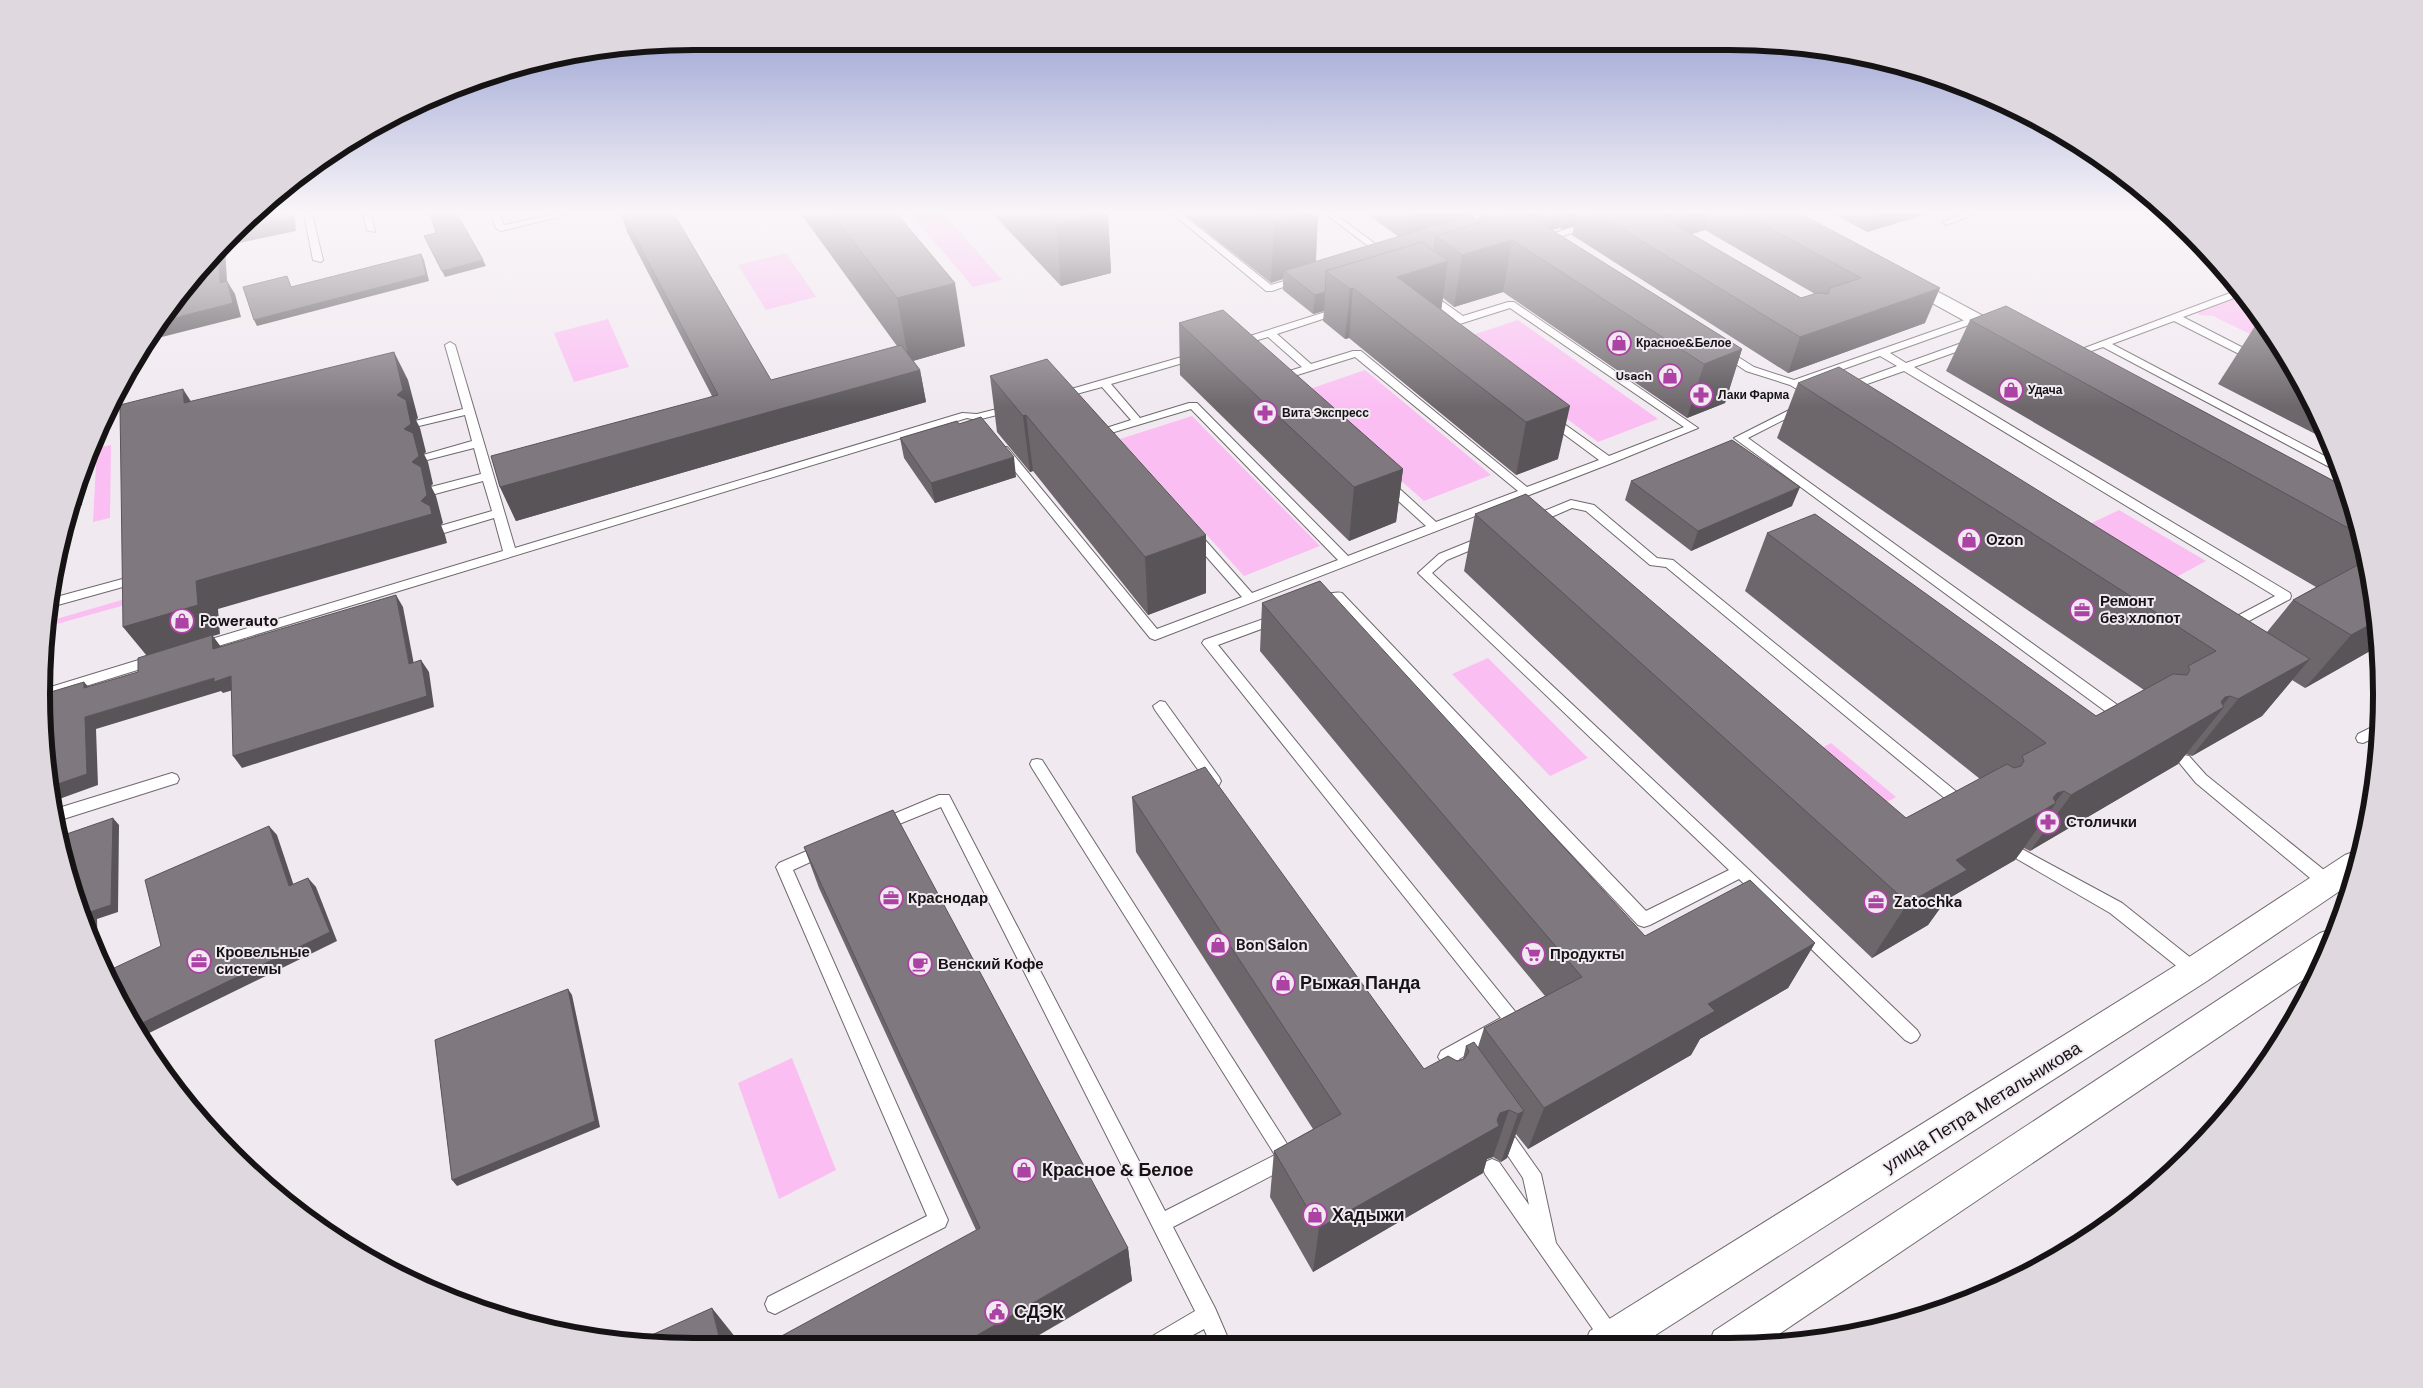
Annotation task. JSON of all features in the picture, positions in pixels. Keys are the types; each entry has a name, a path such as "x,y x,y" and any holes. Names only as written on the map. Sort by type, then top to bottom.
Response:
{"main road":[{"path":"1903,279 2023,345"},
{"path":"2058,360 2080,376"},
{"name":"улица Петра Метальникова","path":"1616,1338 2195,971 2342,873"},
{"path":"1739,1338 2319,950"}],"lane":[{"path":"1257,279 1270,289 1302,279"},
{"path":"1417,286 1461,320"},
{"path":"2058,360 2234,294"},
{"path":"995,440 1155,635 1608,462 1692,428 1511,304 1430,330 1446,341"},
{"path":"1224,347 1353,306"},
{"path":"2175,317 2262,361"},
{"path":"1794,383 1976,319"},
{"path":"2000,332 1826,398 1740,438 2138,727"},
{"path":"1270,333 1309,368"},
{"path":"2103,343 2330,463"},
{"path":"450,345 510,553"},
{"path":"1717,348 1750,369 1794,383 1826,398"},
{"path":"1851,350 1865,358"},
{"path":"1050,398 1105,384 1206,352"},
{"path":"1881,352 2285,596 2217,632"},
{"path":"1279,386 1272,380 1357,353 1526,492"},
{"path":"1105,384 1138,422"},
{"path":"186,651 966,415 980,421 1022,405"},
{"path":"1117,447 1104,432 1193,405 1346,561"},
{"path":"419,423 469,410"},
{"path":"1538,410 1608,462"},
{"path":"427,457 478,443"},
{"path":"1375,474 1434,527"},
{"path":"435,490 487,476"},
{"path":"1522,524 1571,504 1590,508 1654,562 1669,563 1976,817"},
{"path":"444,529 498,513"},
{"path":"1187,526 1250,598"},
{"path":"1496,535 1443,557 1424,573 1741,871 1911,1035"},
{"path":"57,601 126,582"},
{"path":"1310,606 1337,596 1644,920 1741,871"},
{"path":"1292,613 1209,643 1513,1020 1447,1057 1464,1080"},
{"path":"50,692 168,656"},
{"path":"1160,706 1224,794"},
{"path":"2363,738 2372,733"},
{"path":"2184,760 2201,779 2342,873"},
{"path":"1037,764 1287,1158 1160,1224"},
{"path":"61,813 172,779"},
{"path":"864,833 944,799 1218,1338"},
{"path":"776,1304 938,1220 784,867 837,844"},
{"path":"2022,855 2116,908 2195,971"},
{"path":"1492,1120 1532,1174 1548,1249"},
{"path":"1492,1168 1548,1249 1605,1338"},
{"path":"1169,1338 1208,1316"}],"shaded area":[{"path":"747,279 804,279 816,297 766,310"},
{"path":"966,279 1002,280 973,287"},
{"path":"2231,299 2237,302 2237,306 2247,311 2268,343 2213,316 2199,315 2196,311"},
{"path":"608,319 629,367 574,382 554,333"},
{"path":"1518,320 1658,419 1598,442 1460,339"},
{"path":"1365,370 1491,475 1424,501 1301,392"},
{"path":"1192,416 1320,546 1244,576 1120,439"},
{"path":"111,445 110,518 93,522 97,454 99,448"},
{"path":"2119,510 2206,561 2160,586 2073,532"},
{"path":"125,599 125,605 54,625 55,619"},
{"path":"1488,658 1588,758 1550,776 1452,674"},
{"path":"1831,743 1896,797 1849,823 1784,767"},
{"path":"792,1058 836,1170 779,1199 738,1083"}],"building":[{"path":"202,279 220,279 220,283 227,281 233,303 171,319"},
{"path":"276,279 288,279 291,287 323,279 412,279 254,320 243,287"},
{"path":"657,279 712,279 771,380 901,345 920,370 500,487 491,456 718,395"},
{"path":"882,279 951,279 955,283 897,298"},
{"path":"1294,279 1326,279 1325,292 1315,295"},
{"path":"1336,279 1399,279 1570,406 1526,422 1353,288 1350,289"},
{"path":"1572,279 1630,279 1742,349 1704,364"},
{"path":"1704,279 1768,279 1801,298 1817,293 1828,294 1830,288 1859,279 1923,279 1940,288 1800,337"},
{"path":"2006,306 2337,483 2352,530 1970,320"},
{"path":"1223,310 1403,469 1354,487 1179,323"},
{"path":"394,352 403,390 397,395 406,400 411,424 404,429 413,433 419,456 412,462 421,467 427,495 421,501 430,506 432,514 196,581 198,605 123,627 120,405 183,389 184,403"},
{"path":"1047,359 1206,535 1145,557 1026,415 1023,416 990,376"},
{"path":"1839,367 2310,659 2238,699 2230,696 2225,697 2221,702 2224,707 2071,795 2064,791 2057,793 2053,798 2056,803 1956,860 1967,870 1908,903 1475,514 1526,494 1906,818 2007,764 2014,768 2021,766 2024,761 2022,756 2046,743 1767,533 1815,514 2096,716 2173,674 2187,675 2190,670 2188,666 2216,651 1798,383"},
{"path":"981,417 1014,457 931,483 900,438 957,421 959,424"},
{"path":"1732,440 1800,487 1698,531 1631,481"},
{"path":"2360,564 2369,625 2351,635 2293,600"},
{"path":"1320,581 1645,936 1750,880 1815,943 1708,1004 1715,1011 1544,1108 1484,1028 1582,977 1262,603"},
{"path":"396,595 409,664 421,660 427,696 233,756 231,676 214,682 214,678 85,717 87,774 57,784 51,736 50,692 84,682 84,688 138,672 138,658 212,635 213,649"},
{"path":"1205,767 1424,1069 1448,1056 1457,1061 1464,1059 1469,1052 1466,1046 1474,1042 1524,1111 1518,1114 1509,1110 1500,1113 1497,1120 1499,1126 1319,1228 1274,1151 1341,1114 1132,797"},
{"path":"893,810 1128,1248 972,1338 778,1338 980,1228 804,847"},
{"path":"113,818 111,905 90,912 90,917 72,861 66,834"},
{"path":"269,826 289,886 308,878 330,932 141,1024 112,969 161,946 145,880"},
{"path":"568,989 595,1121 452,1180 435,1040"},
{"path":"712,1308 719,1338 694,1338 648,1337"}],"place":[{"name":"Красное&Белое","path":"1619,343"},
{"name":"Usach","path":"1670,376"},
{"name":"Удача","path":"2011,390"},
{"name":"Лаки Фарма","path":"1701,395"},
{"name":"Вита Экспресс","path":"1265,413"},
{"name":"Ozon","path":"1969,540"},
{"name":"Ремонт без хлопот","path":"2082,610"},
{"name":"Powerauto","path":"182,621"},
{"name":"Столички","path":"2048,822"},
{"name":"Краснодар","path":"891,898"},
{"name":"Zatochka","path":"1876,902"},
{"name":"Bon Salon","path":"1218,945"},
{"name":"Продукты","path":"1533,954"},
{"name":"Кровельные системы","path":"199,961"},
{"name":"Венский Кофе","path":"920,964"},
{"name":"Рыжая Панда","path":"1283,983"},
{"name":"Красное & Белое","path":"1024,1170"},
{"name":"Хадыжи","path":"1315,1215"},
{"name":"СДЭК","path":"997,1312"}]}
